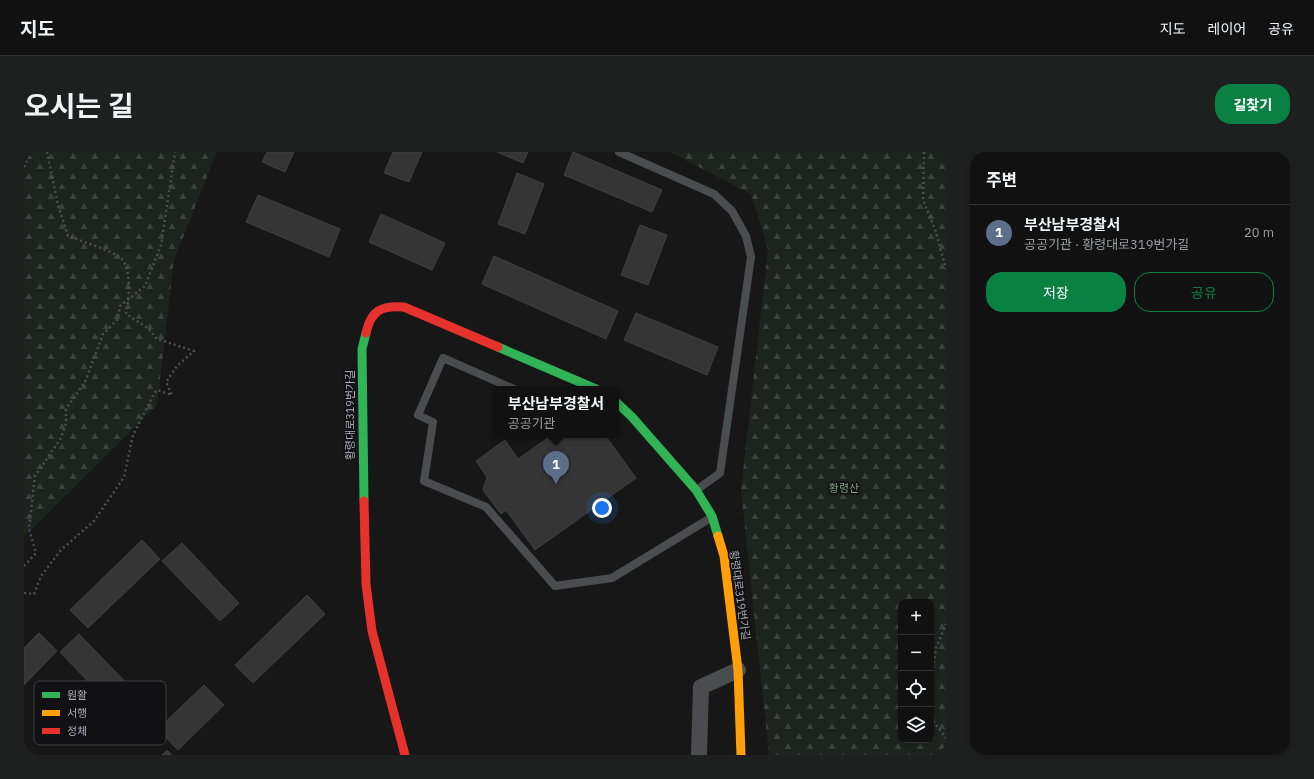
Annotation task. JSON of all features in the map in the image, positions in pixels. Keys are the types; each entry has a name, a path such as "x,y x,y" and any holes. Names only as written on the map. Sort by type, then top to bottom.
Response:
{"street":[{"name":"황령대로319번가길","path":"405,755 372,631 366,584 362,350 368,322 378,310 390,306 404,307 589,386"},
{"name":"황령대로319번가길","path":"619,405 632,417 696,490 712,516 724,556 738,670 741,755"},
{"path":"699,755 701,687 738,670"}],"lane":[{"path":"619,152 714,194 732,211 746,236 751,258 720,473 696,490"},
{"path":"507,386 443,358 418,415 433,422 424,481 486,507 554,586 612,578 712,516"},
{"path":"619,412 632,417"}],"path":[{"path":"24,167 30,152"},
{"path":"24,593 34,594 41,576 61,550 94,521 124,478 133,435 154,394 157,390 172,395 166,382 177,366 194,351 158,339 148,328 126,314 129,299 128,277 121,259 113,254 68,236 58,205 47,152"},
{"path":"24,566 36,553 29,529 35,476 61,438 66,423 66,409 85,382 103,334 118,319 120,306 145,286 161,245 175,152"},
{"path":"924,152 923,200 934,229 946,269"},
{"path":"933,671 936,648 946,624"},
{"path":"932,707 934,722 946,738"}],"green space":[{"path":"24,152 217,152 174,260 157,405 24,537"},
{"name":"황령산","path":"670,152 946,152 946,755 769,755 741,490 768,249 751,194"}],"building":[{"path":"267,152 294,152 285,172 262,162"},
{"path":"393,152 422,152 409,182 384,173"},
{"path":"497,152 528,152 523,163"},
{"path":"573,152 662,190 652,212 564,175"},
{"path":"517,173 544,184 525,234 498,224"},
{"path":"258,195 340,229 329,257 246,222"},
{"path":"381,214 445,243 432,270 369,242"},
{"path":"640,225 667,235 648,285 621,275"},
{"path":"494,256 618,311 606,339 482,284"},
{"path":"636,313 718,347 707,375 624,340"},
{"path":"548,438 607,438 636,478 535,550 506,510 501,514 483,490 487,477 476,461 505,440 518,459"},
{"path":"142,540 160,559 88,628 70,610"},
{"path":"182,543 239,603 220,621 162,561"},
{"path":"307,595 325,614 253,683 235,665"},
{"path":"39,633 57,651 24,685 24,648"},
{"path":"79,634 124,681 88,681 60,652"},
{"path":"204,685 224,705 178,750 166,737 166,721"},
{"path":"167,750 172,755 162,755"}],"traffic: fast":[{"path":"364,501 362,349 366,333"},
{"path":"498,347 589,386"},
{"path":"619,405 632,417 696,490 712,516 718,536"}],"traffic: slow":[{"path":"718,536 724,556 738,670 741,755"}],"traffic: jam":[{"path":"366,333 368,325 374,314 384,308 404,307 498,347"},
{"path":"364,501 366,584 372,631 405,755"}],"place":[{"name":"부산남부경찰서","path":"556,484"}]}
